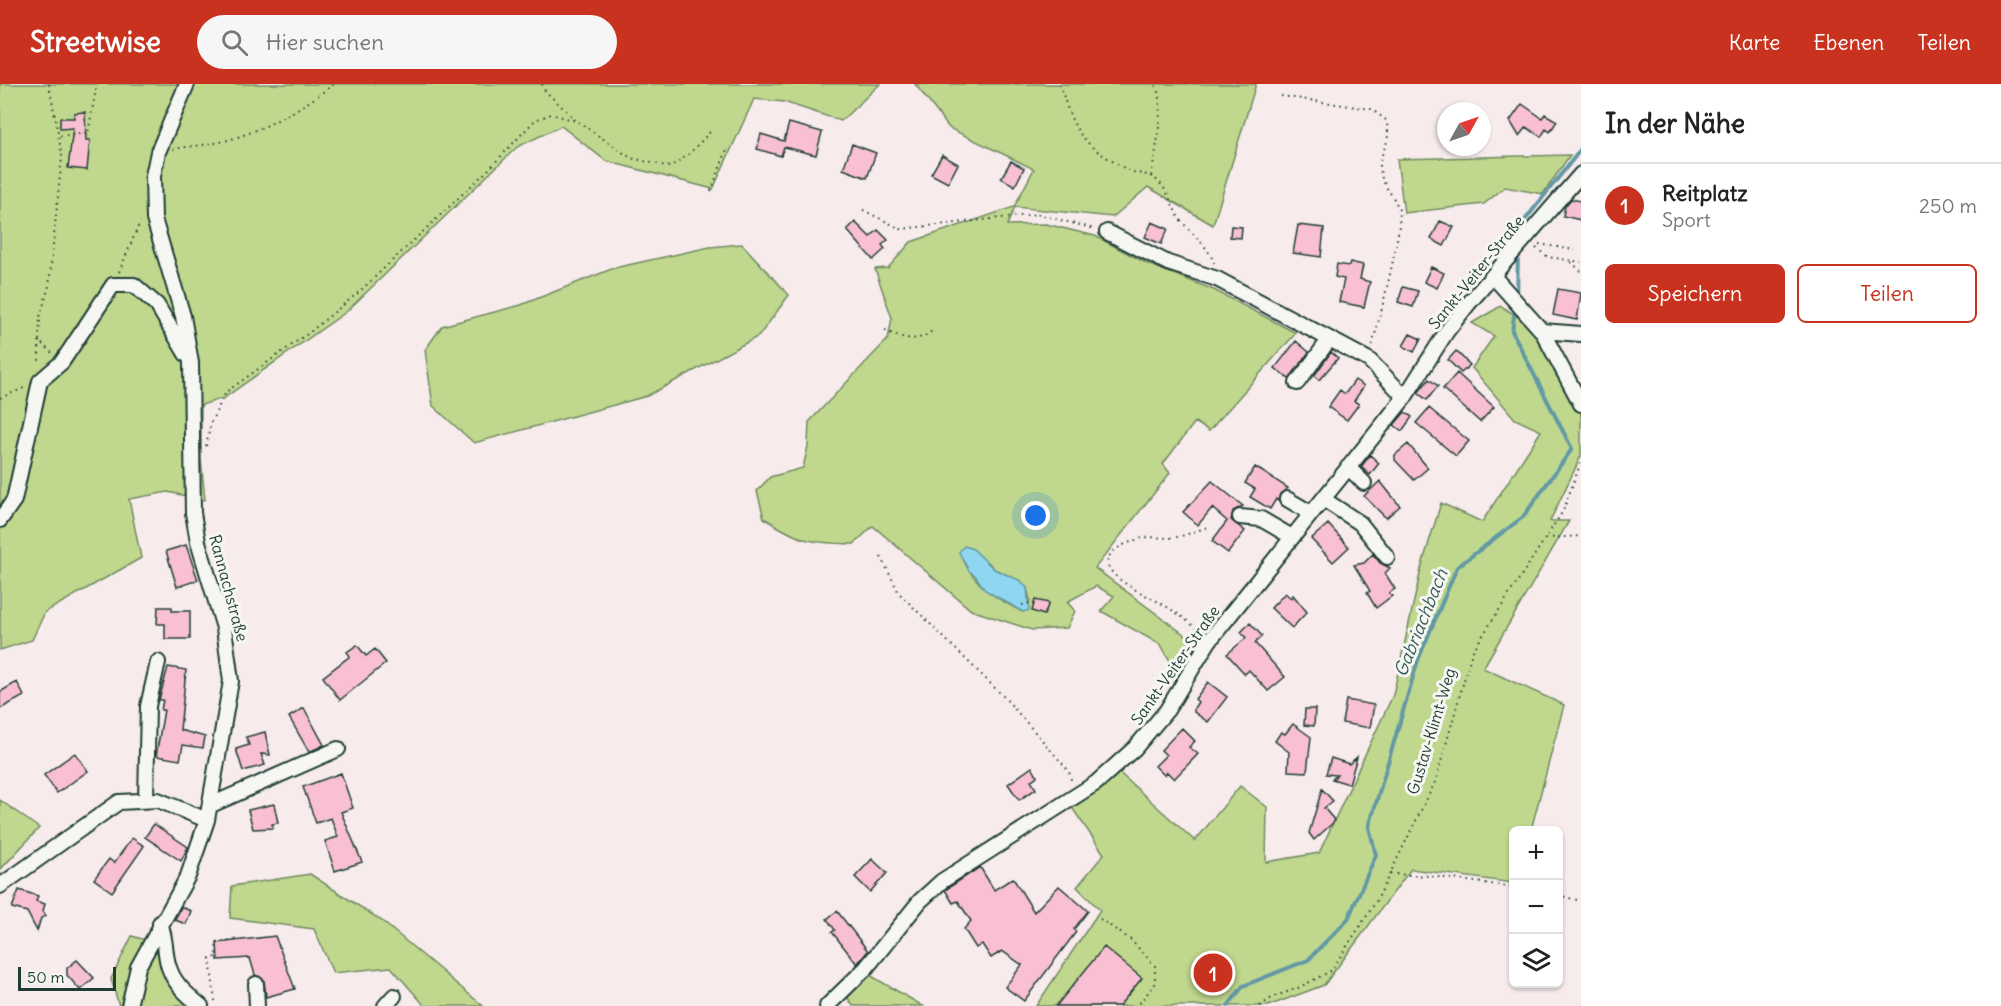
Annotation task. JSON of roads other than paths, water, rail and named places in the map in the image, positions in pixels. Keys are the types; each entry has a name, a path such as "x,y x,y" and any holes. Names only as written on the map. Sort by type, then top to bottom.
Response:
{"street":[{"name":"Rannachstraße","path":"129,1006 138,967 160,923 188,876 207,820 231,681 224,628 196,532 193,513 191,363 183,316 154,219 153,176 158,152 187,84"},
{"name":"Sankt-Veiter-Straße","path":"827,1006 866,968 920,901 942,881 1096,783 1135,748 1167,710 1209,641 1405,397 1447,331 1509,255 1581,174"},
{"path":"1107,232 1168,263 1213,278 1369,360 1405,397"},
{"path":"1493,276 1542,331 1581,404"},
{"name":"Rannachstraße","path":"0,520 14,500 40,381 62,362 112,285 134,285 157,305 191,363"},
{"path":"1542,331 1581,334"},
{"path":"1297,383 1329,340"},
{"path":"1348,467 1364,483"},
{"path":"1287,499 1311,513"},
{"path":"1323,499 1360,523 1387,557"},
{"path":"1240,517 1261,519 1292,537"},
{"path":"146,800 148,706 158,662"},
{"path":"211,805 338,749"},
{"path":"0,886 119,802 158,800 207,820"},
{"path":"160,923 166,939 169,970 176,981 201,1006"},
{"path":"256,984 257,1006"}],"water":[{"path":"964,546 973,549 994,569 1021,581 1027,588 1029,610 1023,612 985,590 975,575 969,571 959,552"}],"waterway":[{"name":"Gabriachbach","path":"1518,241 1525,220 1581,149"},
{"name":"Gabriachbach","path":"1517,298 1518,252"},
{"name":"Gabriachbach","path":"1228,1006 1243,986 1308,960 1348,919 1376,855 1369,827 1418,660 1457,567 1523,517 1572,449 1512,331 1515,308"}],"place":[{"name":"Reitplatz","path":"1213,973"}]}
